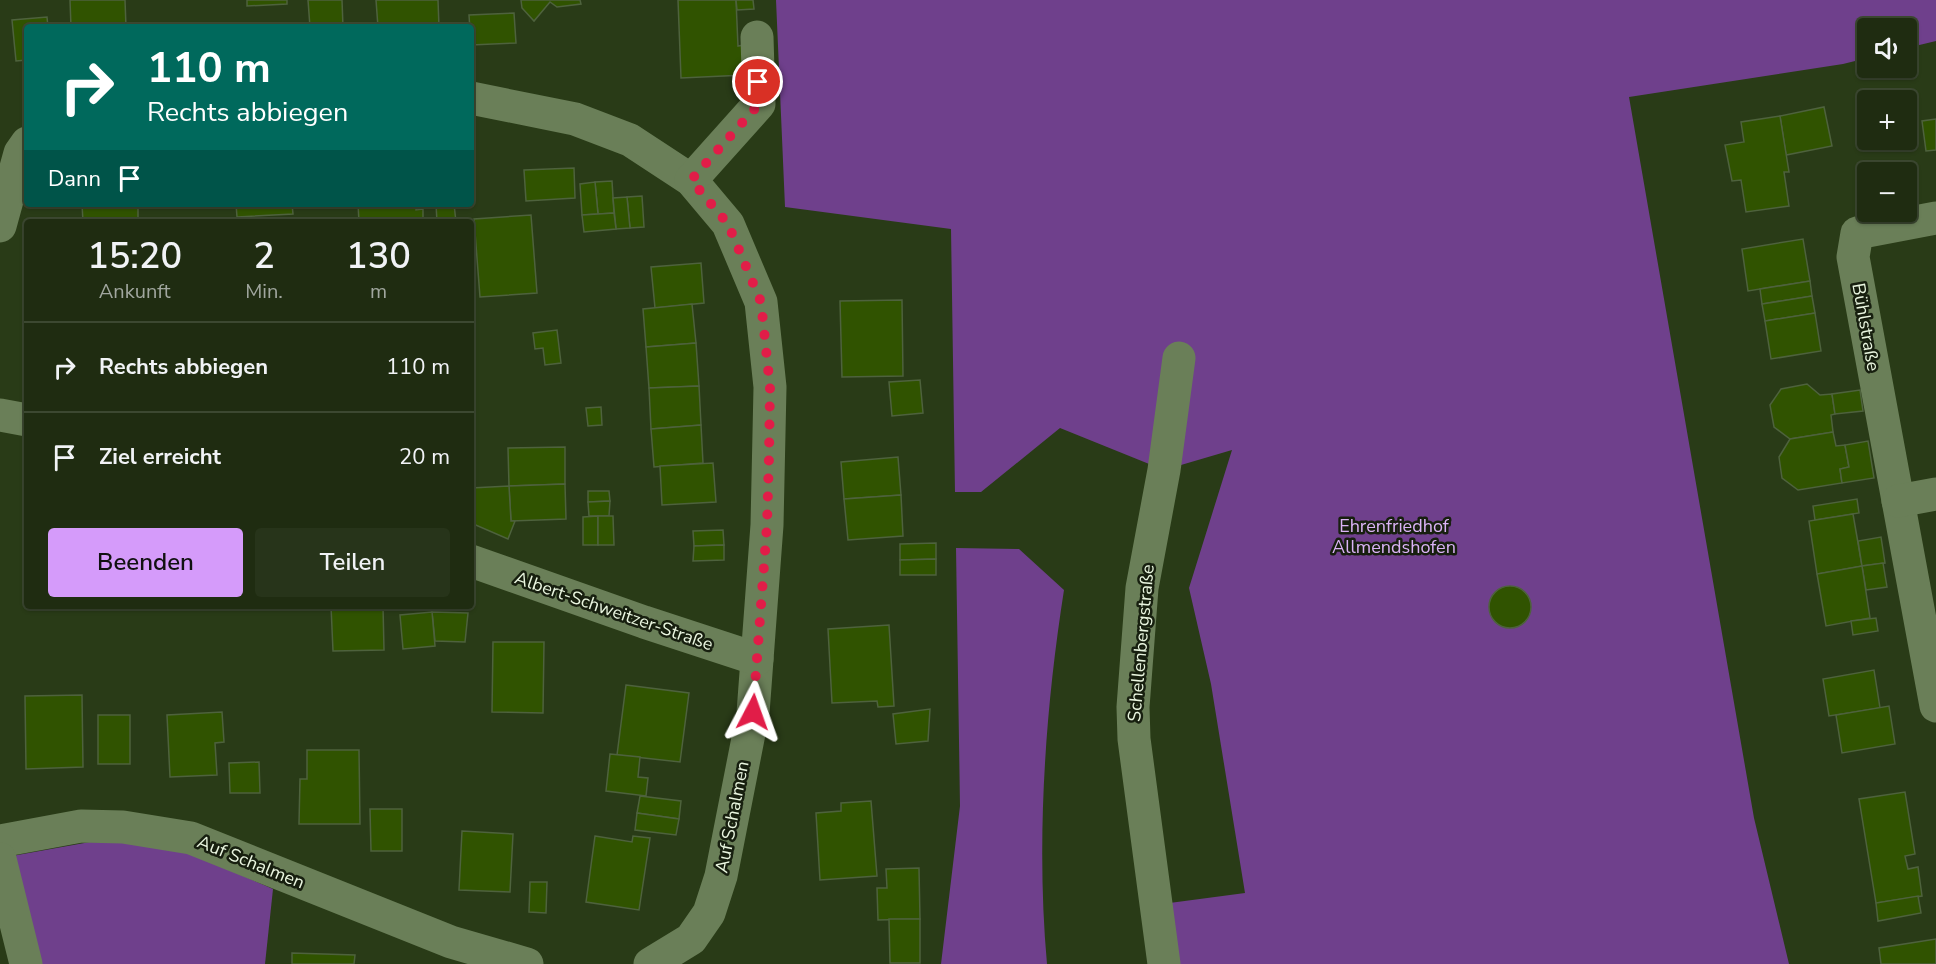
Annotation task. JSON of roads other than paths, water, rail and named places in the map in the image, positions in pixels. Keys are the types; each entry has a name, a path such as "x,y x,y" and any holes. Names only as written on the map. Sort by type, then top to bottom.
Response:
{"street":[{"path":"691,180 759,104 757,37"},
{"name":"Auf Schalmen","path":"474,99 575,119 630,140 691,180 728,224 761,302 770,387 767,525 753,712 721,876 709,913 691,939 650,964"},
{"path":"0,226 20,153 24,147"},
{"name":"Bühlstraße","path":"1936,218 1857,233 1853,257 1936,706"},
{"name":"Schellenbergstraße","path":"1164,964 1134,739 1133,707 1142,588 1164,470 1179,358"},
{"path":"0,415 24,419"},
{"path":"1898,501 1936,494"},
{"name":"Albert-Schweitzer-Straße","path":"474,562 757,659"},
{"name":"Auf Schalmen","path":"0,841 81,826 123,827 191,838 451,942 527,964"},
{"path":"0,859 26,964"}],"park label":[{"name":"Ehrenfriedhof Allmendshofen","path":"1394,536"}]}
